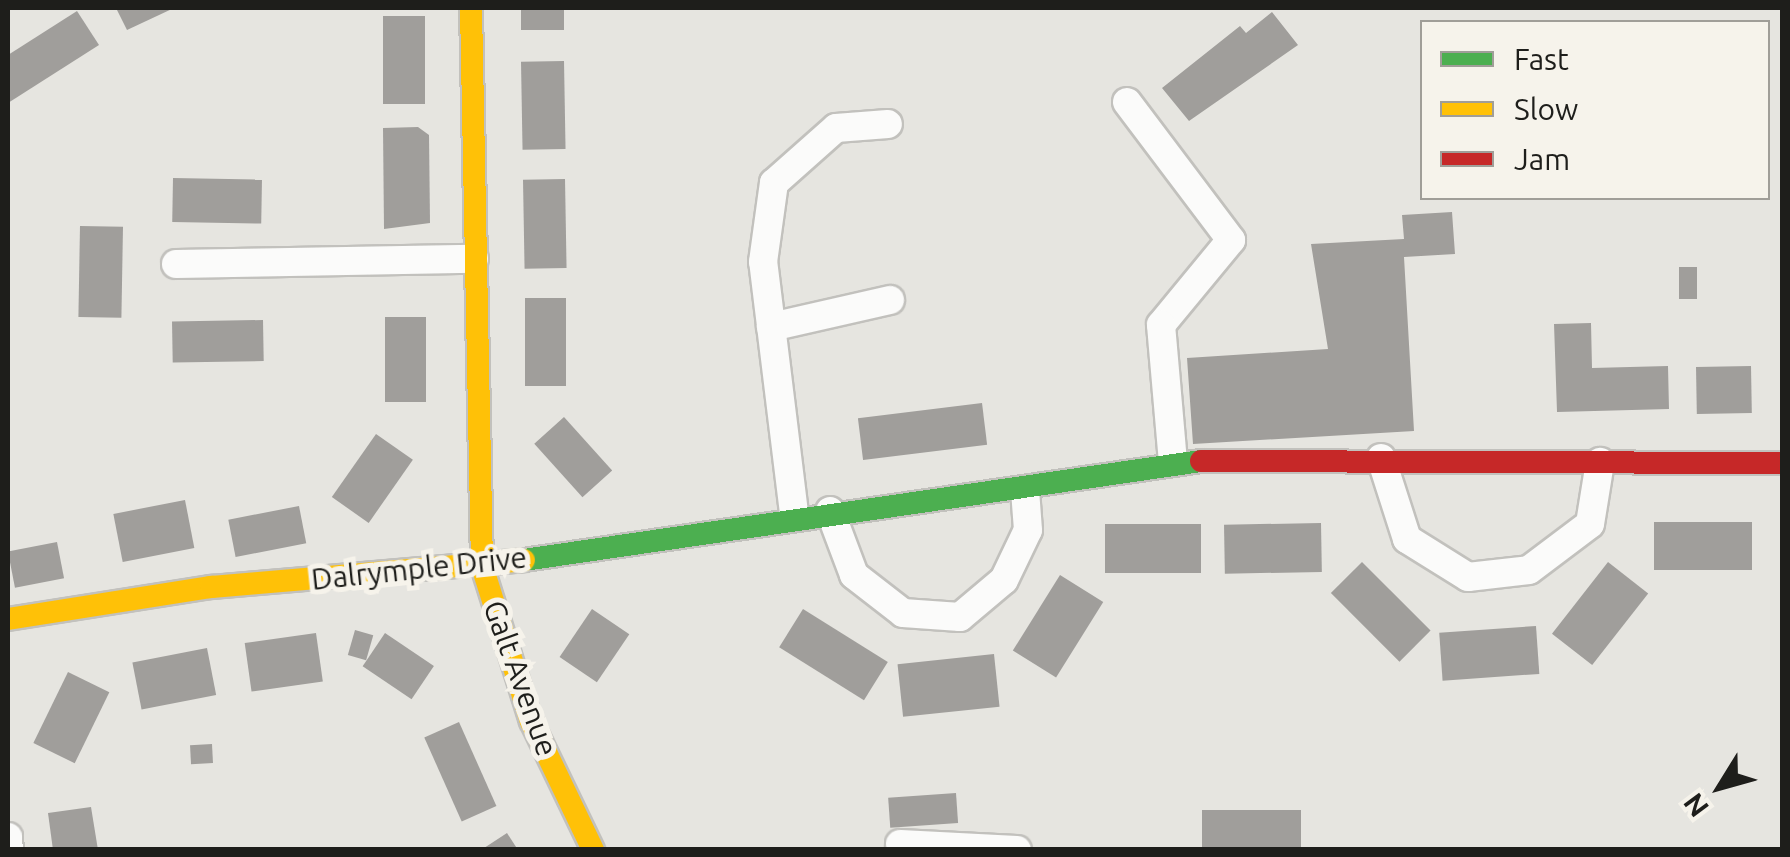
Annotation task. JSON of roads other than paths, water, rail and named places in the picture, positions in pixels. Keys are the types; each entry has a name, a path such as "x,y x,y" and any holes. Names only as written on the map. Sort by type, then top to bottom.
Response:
{"street":[{"name":"Galt Avenue","path":"471,8 482,566 530,721 593,850"},
{"path":"1127,102 1231,240 1161,324 1173,461"},
{"path":"794,513 763,262 774,182 836,128 888,124"},
{"path":"176,264 474,259"},
{"path":"771,328 890,300"},
{"path":"1380,458 1407,538 1468,577 1530,570 1590,524 1600,462"},
{"name":"Dalrymple Drive","path":"8,620 212,587 482,566 794,513 1025,490 1173,461 1380,458 1782,463"},
{"path":"830,511 854,575 902,613 960,617 1004,580 1028,530 1025,490"},
{"path":"8,837 9,850"},
{"path":"900,844 1017,850"}]}
